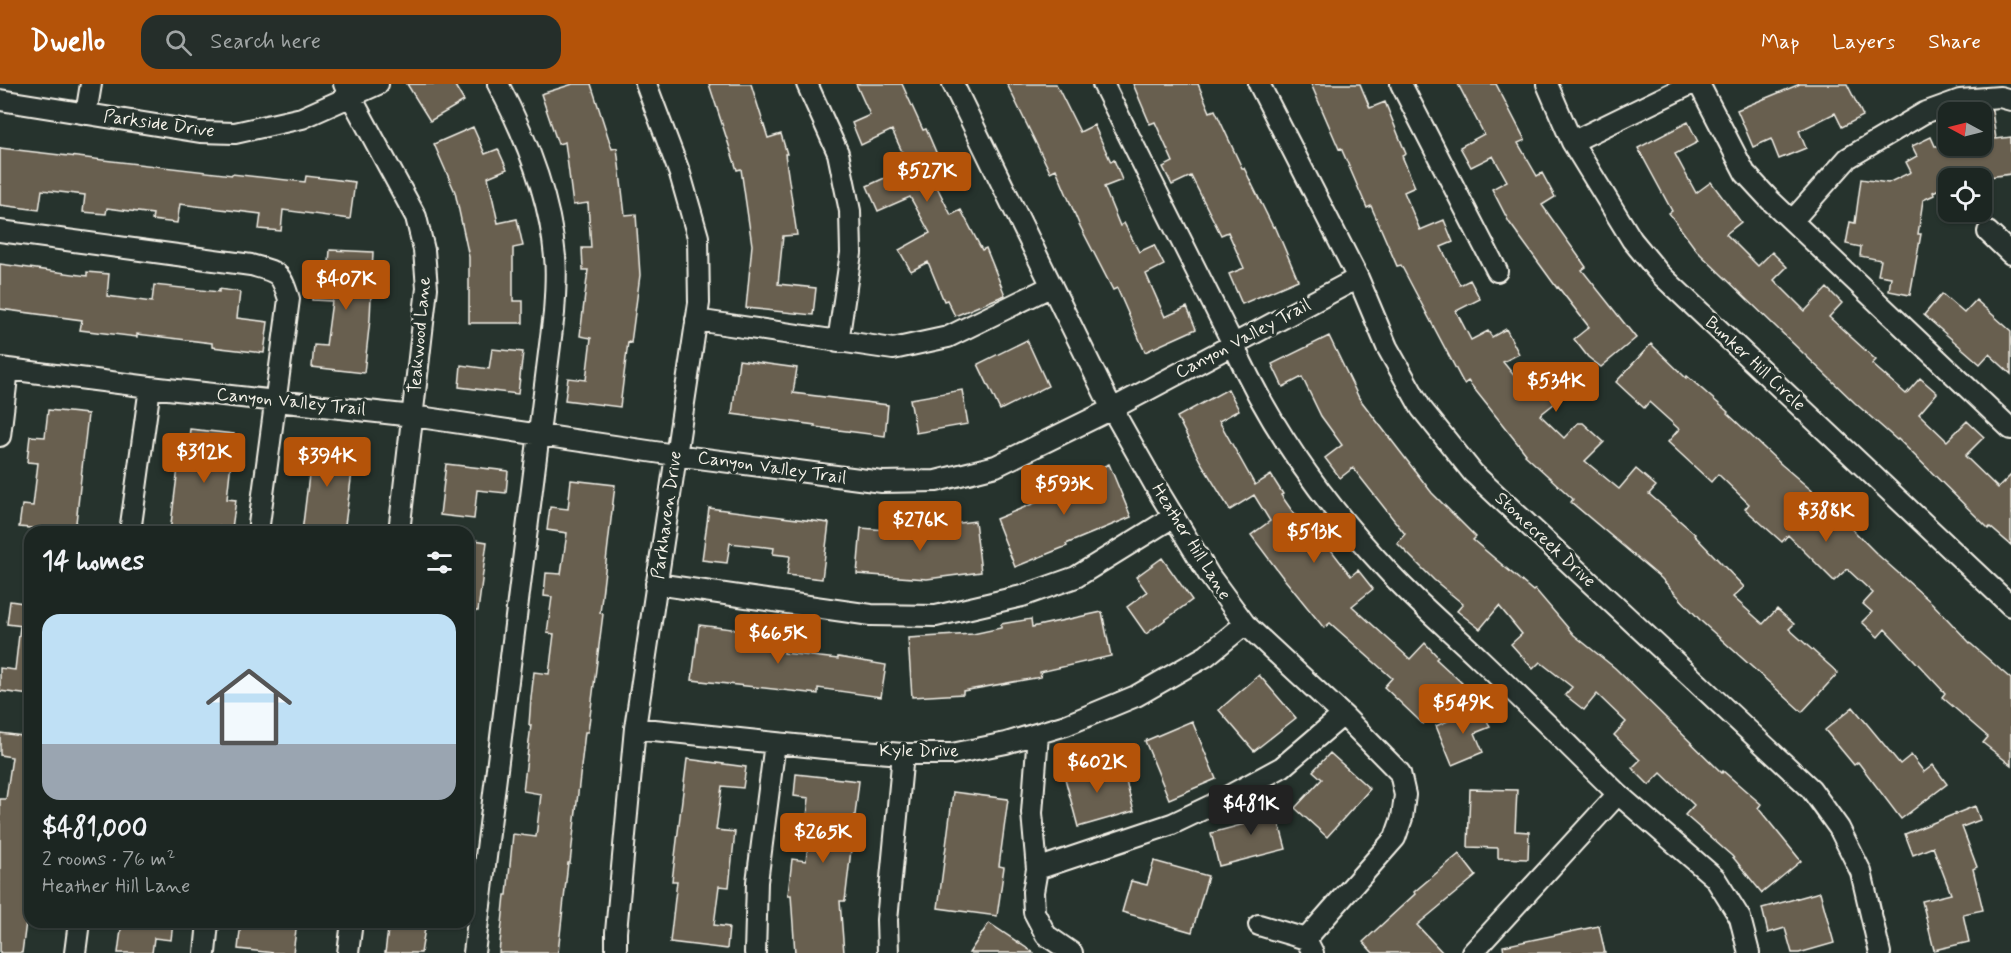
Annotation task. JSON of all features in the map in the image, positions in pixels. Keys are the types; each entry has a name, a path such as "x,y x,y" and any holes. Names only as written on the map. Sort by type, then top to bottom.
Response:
{"street":[{"path":"87,114 91,84"},
{"name":"Parkside Drive","path":"0,100 200,132 235,133 302,118 347,91 378,84"},
{"path":"474,953 554,313 556,260 551,223 540,185 498,84"},
{"name":"Parkhaven Drive","path":"616,953 635,728 699,303 698,237 680,174 646,84"},
{"path":"807,84 838,153 850,211 851,253 838,342"},
{"name":"Heather Hill Lane","path":"954,84 1113,409 1173,517 1209,575 1245,624 1343,715 1400,773 1405,795 1402,818 1395,838 1309,946 1259,925"},
{"path":"1103,84 1233,344 1251,385 1305,472 1350,530 1387,571 1618,794 1715,878 1740,918 1749,953"},
{"name":"Stonecreek Drive","path":"1259,84 1358,278 1387,347 1421,408 1473,473 1811,789 1839,828 1861,872 1880,953"},
{"path":"1401,84 1497,271"},
{"name":"Bunker Hill Circle","path":"1547,84 1572,142 1632,240 1660,274 2011,606"},
{"path":"1572,142 1691,84"},
{"path":"1699,84 1745,173 1792,221 2011,429"},
{"name":"Teakwood Lane","path":"347,91 416,217 424,250 427,288 400,526"},
{"path":"1792,221 1848,158 1924,112 1960,100 2000,97 2011,100"},
{"path":"0,231 251,265 273,271 282,277 289,299 259,526"},
{"path":"1988,232 2011,254"},
{"name":"Canyon Valley Trail","path":"4,368 150,387 413,416 882,483 936,481 996,466 1113,409 1358,278"},
{"path":"696,320 893,348 948,337 1052,286"},
{"path":"0,436 4,368"},
{"path":"131,526 150,387"},
{"path":"656,584 871,615 936,616 1022,596 1076,577 1173,517"},
{"name":"Kyle Drive","path":"635,728 903,754 952,754 1038,734 1136,696 1206,656 1245,624"},
{"path":"1037,869 1172,824 1212,805 1282,767 1343,715"},
{"path":"1038,734 1032,813 1037,869 1033,892 1034,912 1046,934 1072,953"},
{"path":"755,953 757,882 775,743"},
{"path":"888,953 887,920 903,754"},
{"path":"1472,953 1618,794"},
{"path":"75,953 78,928"},
{"path":"204,953 207,928"},
{"path":"348,953 351,928"}],"building":[{"path":"407,84 454,84 464,101 430,121"},
{"path":"573,84 591,84 612,149 617,148 625,215 636,214 640,275 631,343 628,342 620,407 565,400 568,378 586,380 591,338 580,336 588,270 583,270 582,248 591,248 588,203 573,205 565,142 558,144 541,94"},
{"path":"709,84 751,84 768,138 781,134 787,154 785,154 797,235 783,236 778,284 816,288 813,315 746,308 752,245 741,169 737,170"},
{"path":"856,84 902,84 923,130 926,129 948,180 936,185 951,215 961,210 982,250 986,248 1005,295 955,316 947,300 944,301 928,262 911,271 899,250 930,233 910,197 878,211 867,186 909,167 892,130 861,145 852,123 870,115"},
{"path":"1007,84 1056,84 1080,132 1094,125 1111,162 1114,160 1122,180 1104,187 1120,226 1124,223 1139,252 1154,245 1164,265 1146,274 1165,317 1187,307 1196,329 1145,352 1117,288 1113,290 1079,224 1056,169 1050,172"},
{"path":"1133,84 1198,84 1210,112 1215,110 1242,168 1273,227 1275,226 1298,280 1242,304 1229,274 1244,268 1228,232 1221,235 1191,176 1172,185 1163,167 1173,162 1155,122 1150,124"},
{"path":"1311,84 1360,84 1370,108 1385,102 1406,154 1402,156 1415,187 1404,192 1420,230 1444,220 1453,242 1441,247 1460,285 1470,280 1480,299 1456,311 1471,340 1488,331 1492,337 1506,329 1519,354 1503,362 1529,394 1545,381 1560,399 1540,415 1564,438 1578,423 1583,423 1604,442 1585,461 1619,489 1636,469 1656,486 1649,494 1695,534 1744,587 1733,597 1763,624 1777,609 1794,624 1789,629 1838,673 1802,712 1702,622 1661,578 1571,502 1573,499 1525,455 1468,381 1464,384 1401,265 1397,266 1371,206 1367,208"},
{"path":"1458,84 1496,84 1525,140 1518,143 1537,176 1542,173 1555,197 1542,205 1586,267 1582,270 1636,338 1601,367 1588,357 1574,339 1589,327 1557,288 1509,222 1492,189 1507,181 1493,156 1471,167 1460,147 1484,134"},
{"path":"1800,84 1847,84 1863,116 1842,127 1835,113 1799,131 1806,148 1779,159 1771,139 1753,147 1737,110"},
{"path":"1992,110 1996,139 2011,137 2011,174 1992,177 1992,168 1938,168 1938,190 1933,192 1934,195 1923,200 1918,234 1921,234 1910,295 1889,291 1891,277 1878,275 1881,260 1860,256 1861,247 1846,244 1850,222 1855,223 1861,179 1888,183 1911,172 1906,162 1917,156 1912,146 1931,137 1935,146 1938,146 1938,156 1992,156"},
{"path":"1688,122 1698,142 1675,154 1696,193 1711,182 1741,222 1726,234 1758,266 1772,252 1787,267 1774,280 1805,311 1827,288 1842,303 1829,317 1876,360 1872,364 1906,394 1920,378 1937,393 1919,414 1947,441 1967,421 1984,437 1965,456 1998,488 2011,475 2011,545 1990,527 1989,529 1898,439 1855,403 1697,251 1669,213 1672,211 1638,148"},
{"path":"473,127 485,154 498,149 507,169 488,177 498,223 517,219 523,246 513,248 513,301 523,301 523,323 469,323 469,257 455,192 434,144"},
{"path":"0,148 305,182 306,176 355,182 350,219 283,210 281,231 259,229 261,214 180,204 177,223 152,220 153,214 107,208 106,214 83,212 85,195 42,190 39,210 0,205"},
{"path":"330,250 373,252 370,319 364,373 312,367 314,345 326,346 332,301 312,300 313,277 328,278"},
{"path":"0,264 87,276 87,272 109,274 107,296 152,302 154,285 240,292 237,318 268,322 264,353 212,347 212,343 80,330 82,320 0,309"},
{"path":"1942,294 1964,313 1976,300 2011,331 2011,374 1989,354 1980,364 1924,315"},
{"path":"1329,336 1359,398 1432,493 1476,537 1473,540 1533,591 1535,589 1574,635 1615,668 1722,773 1723,771 1761,804 1758,808 1801,861 1762,893 1732,856 1685,815 1694,805 1661,773 1649,785 1632,768 1640,760 1614,735 1626,722 1597,694 1584,710 1565,695 1572,687 1540,662 1533,669 1511,644 1522,634 1499,606 1480,629 1457,611 1463,604 1434,580 1397,543 1405,534 1353,468 1340,478 1325,458 1342,445 1321,416 1302,377 1283,387 1272,364"},
{"path":"1027,340 1048,386 1000,410 978,364"},
{"path":"1651,344 1823,500 1878,555 1932,603 1971,644 2011,679 2011,765 1983,743 1988,737 1942,697 1945,693 1885,629 1878,637 1862,622 1872,612 1863,604 1873,593 1847,569 1834,581 1788,535 1782,542 1745,509 1749,504 1718,474 1711,482 1668,442 1679,429 1649,402 1644,408 1616,382"},
{"path":"492,349 523,352 518,394 459,387 461,365 489,369"},
{"path":"739,360 797,368 793,393 888,405 885,436 732,414"},
{"path":"1228,389 1239,410 1219,421 1255,485 1271,475 1283,494 1281,495 1304,528 1316,519 1330,539 1325,542 1351,576 1358,570 1373,589 1352,606 1410,659 1425,643 1438,657 1436,659 1462,683 1423,724 1384,687 1392,678 1330,623 1324,628 1251,535 1270,521 1254,495 1230,510 1200,461 1177,417"},
{"path":"962,390 968,424 916,433 910,399"},
{"path":"48,410 88,414 76,526 19,527 22,505 33,506 38,463 27,462 30,436 45,437"},
{"path":"190,429 234,434 227,499 236,500 232,526 171,526 179,460 186,461"},
{"path":"304,444 355,450 345,526 303,526 310,467 301,466"},
{"path":"446,464 508,471 506,493 477,490 474,519 440,515"},
{"path":"1109,464 1131,517 1015,567 996,519 1064,491 1061,484"},
{"path":"571,480 615,485 600,613 603,614 588,732 585,732 558,953 499,953 513,834 536,837 541,794 523,791 531,725 529,725 531,698 534,672 549,674 554,634 547,633 552,597 544,596 546,573 561,574 567,533 547,530 550,507 568,509"},
{"path":"709,508 829,523 822,579 787,575 790,556 773,554 774,548 730,543 727,563 702,560"},
{"path":"975,521 981,572 927,579 857,574 861,528 924,533 923,528"},
{"path":"474,540 487,542 478,611 474,611"},
{"path":"1162,558 1192,600 1146,634 1127,607 1147,592 1136,577"},
{"path":"10,601 24,603 24,694 0,691 0,668 15,670 20,626 23,626 7,624"},
{"path":"1102,612 1111,656 1040,672 1041,677 963,691 963,694 912,697 908,638 973,634 1001,628 1001,624 1031,619 1032,627"},
{"path":"699,625 786,634 784,653 838,659 838,657 886,665 881,697 818,688 818,694 692,680"},
{"path":"1259,675 1296,718 1254,751 1219,710"},
{"path":"1481,707 1490,727 1475,733 1483,752 1452,765 1436,726"},
{"path":"1853,707 1900,764 1911,755 1924,772 1933,765 1947,784 1901,819 1858,762 1854,765 1825,730"},
{"path":"1192,721 1216,779 1169,799 1145,741"},
{"path":"0,733 24,736 25,928 22,953 0,953 0,799 6,799 12,757 0,755"},
{"path":"1330,753 1370,789 1327,837 1295,808 1322,779 1313,771"},
{"path":"687,759 746,767 743,788 722,786 716,830 735,832 729,887 719,886 714,925 729,927 727,949 670,942 677,881 672,881"},
{"path":"1104,760 1110,782 1125,778 1134,811 1078,827 1063,771"},
{"path":"796,774 859,781 845,901 840,901 844,953 795,953 791,895 788,895 792,859 806,861 810,827 806,826 809,798 794,796"},
{"path":"1470,789 1517,790 1515,831 1529,832 1528,859 1498,858 1498,848 1468,847"},
{"path":"953,792 1008,799 999,866 1004,867 997,916 938,908"},
{"path":"1272,797 1286,849 1219,866 1211,833 1256,821 1251,801"},
{"path":"1975,806 1980,820 1962,827 1977,867 1973,869 1983,910 1963,914 1969,942 1934,950 1922,901 1951,894 1933,847 1913,855 1905,834"},
{"path":"1459,854 1476,876 1417,925 1443,953 1373,953 1363,942 1415,894 1414,892"},
{"path":"1154,861 1208,876 1192,932 1122,912 1131,881 1147,885"},
{"path":"1820,892 1834,943 1792,953 1785,928 1768,933 1762,908"},
{"path":"989,923 1034,953 969,953"},
{"path":"1599,926 1605,953 1504,953 1503,946"},
{"path":"121,928 172,928 171,940 154,938 152,953 118,953"},
{"path":"240,928 296,928 293,953 238,949"},
{"path":"388,928 425,928 421,953 385,953"}]}
